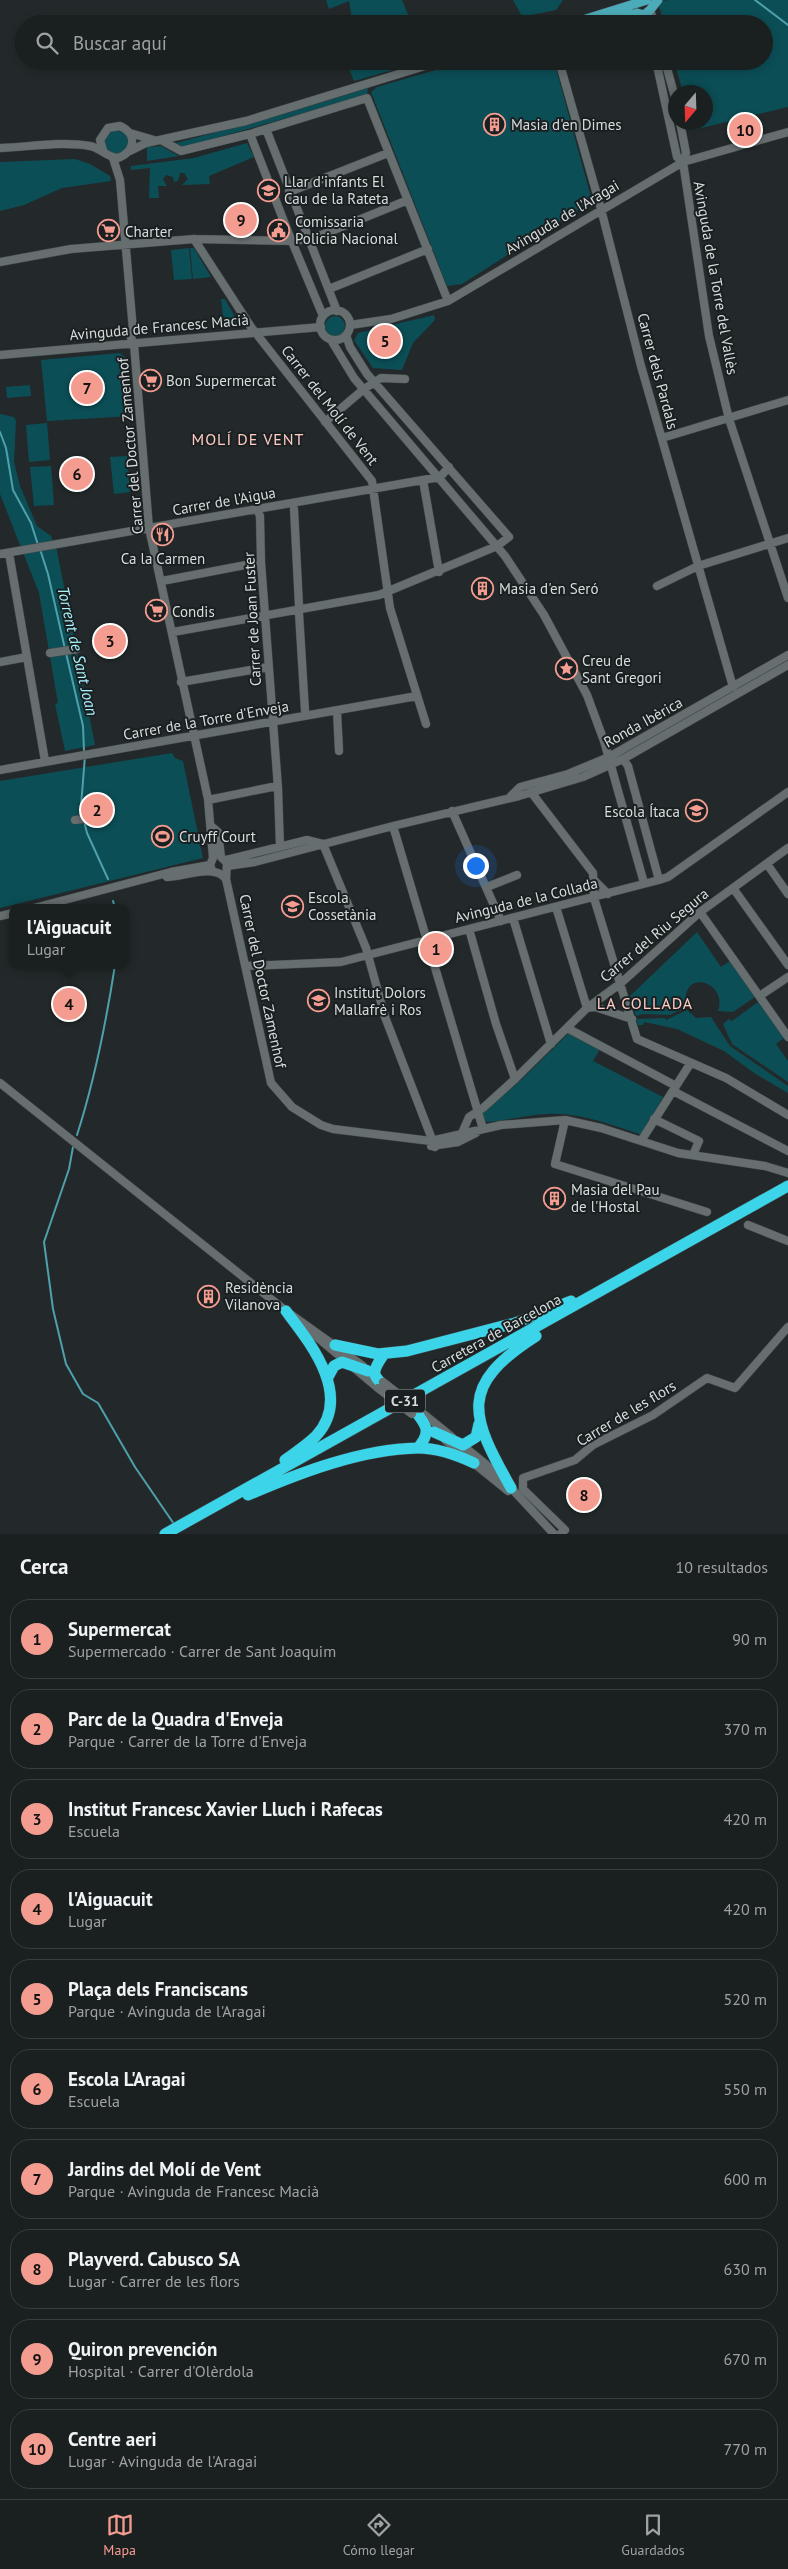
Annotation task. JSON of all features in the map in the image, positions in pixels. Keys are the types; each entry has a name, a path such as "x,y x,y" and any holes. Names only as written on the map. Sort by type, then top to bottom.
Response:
{"highway":[{"name":"Carretera de Barcelona","path":"167,1533 788,1186"},
{"path":"335,1345 365,1353 384,1354 430,1346 515,1323 619,1281"},
{"path":"512,1488 480,1424 477,1411 480,1390 484,1381 495,1367 525,1343 619,1281"},
{"path":"187,1522 285,1460 316,1435 327,1417 330,1404 328,1376 306,1338 286,1311"},
{"path":"376,1379 378,1362 384,1354"},
{"path":"328,1376 334,1366 342,1362 347,1363 376,1379 394,1400"},
{"path":"412,1408 430,1428 463,1445 476,1437 480,1424"},
{"path":"418,1448 426,1438 430,1428"},
{"path":"187,1522 303,1472 377,1454 418,1448 447,1453 474,1463"}],"main road":[{"path":"600,15 646,0 646,15"},
{"path":"647,15 658,0"},
{"path":"634,4 635,12 643,15"},
{"path":"616,15 623,13 638,15"}],"street":[{"path":"113,158 159,140 243,121 411,70"},
{"name":"Carrer dels Pardals","path":"562,70 662,438 733,687"},
{"name":"Avinguda de la Torre del Vallès","path":"658,70 678,157 683,162"},
{"path":"667,70 672,85"},
{"path":"103,150 100,140 106,129 114,126 123,127 130,133 159,140 181,151 250,134 367,98 448,301"},
{"path":"266,129 337,311 346,316 350,325 346,335 341,339 331,340"},
{"name":"Avinguda de la Torre del Vallès","path":"682,130 686,153 683,162 709,336 729,419 788,598"},
{"name":"Avinguda de l'Aragai","path":"350,325 391,319 448,301 683,162 788,132"},
{"path":"120,178 126,154 133,142 130,133"},
{"path":"250,134 323,316 321,327 324,335 331,340 354,378 497,546 544,614 564,651 587,695 610,761 644,883"},
{"path":"79,145 83,142 100,140"},
{"path":"0,148 79,145 103,150 113,158 120,178"},
{"path":"289,192 388,153"},
{"name":"Carrer del Doctor Zamenhof","path":"120,178 133,330 131,338 134,344 149,528 173,632 181,682 208,800 212,826 218,832 220,866 246,966 267,1071 274,1089 292,1107 322,1125 433,1144"},
{"path":"0,262 71,250 194,239 293,241 314,238 408,200"},
{"name":"Carrer del Molí de Vent","path":"194,239 255,332 372,481 390,608 426,724"},
{"path":"329,289 428,249"},
{"path":"323,316 337,311"},
{"name":"Avinguda de Francesc Macià","path":"0,355 321,327"},
{"path":"173,632 388,593 497,546 509,537 375,382 350,347 346,335"},
{"path":"325,422 364,389 381,378 405,379"},
{"path":"662,438 788,400"},
{"path":"440,478 450,468"},
{"name":"Carrer de l'Aigua","path":"0,554 440,478"},
{"path":"423,480 438,572"},
{"name":"Carrer de Joan Fuster","path":"257,509 260,516 261,562 280,847"},
{"path":"294,509 306,711"},
{"path":"656,586 698,566 788,538"},
{"path":"9,553 45,761"},
{"path":"162,581 261,562"},
{"path":"50,653 77,649"},
{"name":"Ronda Ibèrica","path":"220,866 255,862 571,782 610,761 788,655"},
{"path":"0,662 27,657"},
{"name":"Ronda Ibèrica","path":"506,799 515,794 520,787 623,759 788,664"},
{"path":"181,682 268,667"},
{"name":"Carrer de la Torre d'Enveja","path":"0,770 417,696"},
{"path":"337,711 339,751"},
{"path":"623,759 628,766 659,880"},
{"path":"208,800 275,788"},
{"path":"531,792 592,873 594,898 637,1039 690,1064 726,1078 788,1115"},
{"name":"Avinguda de la Collada","path":"246,966 341,962 659,880 668,877 788,792"},
{"path":"452,812 502,920"},
{"path":"75,820 93,818"},
{"path":"393,826 478,1110 478,1120 482,1129"},
{"name":"Ronda Ibèrica","path":"220,866 307,840 323,844"},
{"path":"323,844 368,956 385,1017 433,1144"},
{"name":"Carrer del Riu Segura","path":"458,1142 469,1117 515,1079 587,1008 621,983 700,912 788,848"},
{"path":"767,864 788,894"},
{"path":"50,904 162,876 171,872 220,866"},
{"path":"487,887 517,875"},
{"path":"593,879 608,894"},
{"path":"733,888 788,965"},
{"path":"556,907 587,1008 596,1007 632,1019"},
{"path":"700,912 788,1037"},
{"path":"513,918 551,1044"},
{"path":"469,929 496,1024 515,1079"},
{"path":"764,993 788,977"},
{"path":"567,1028 788,1151"},
{"path":"641,1141 690,1064"},
{"path":"0,1083 286,1311 335,1345 412,1408 463,1445 512,1488 527,1507"},
{"path":"654,1119 699,1141 693,1155"},
{"path":"433,1144 461,1133 482,1129 528,1121 565,1120 601,1128 693,1155 765,1166 788,1173"},
{"path":"565,1120 555,1164 707,1212"},
{"path":"433,1144 458,1142 482,1129"},
{"path":"748,1225 788,1241"},
{"path":"300,1321 347,1363 376,1379"},
{"name":"Carrer de les flors","path":"560,1534 565,1530 523,1489 523,1478 575,1460 593,1445 653,1415 707,1378 735,1388 788,1327"},
{"path":"394,1400 412,1408"},
{"path":"430,1428 527,1507 554,1534"}],"shaded area":[{"path":"326,0 402,0 408,15 351,15 349,1 329,9"},
{"path":"513,0 563,0 556,10 521,15"},
{"path":"668,0 788,0 788,107 713,125 713,85 681,85 677,70 773,70 773,15 662,15 658,2"},
{"path":"350,70 392,70 354,81"},
{"path":"436,70 556,70 592,201 462,284 447,286 371,92 377,87"},
{"path":"368,88 367,95 181,148 176,143 287,113"},
{"path":"116,130 125,133 128,142 125,151 116,154 107,151 104,142 107,133"},
{"path":"247,143 254,157 209,176 210,184 182,185 188,179 184,173 180,173 178,181 174,182 173,177 166,175 163,179 167,186 158,186 159,198 149,198 150,168 131,170 131,166 194,158"},
{"path":"161,146 179,156 147,161 147,147"},
{"path":"75,159 90,164 110,176 111,181 62,188 24,205 0,211 0,162"},
{"path":"189,248 192,279 174,280 171,250"},
{"path":"190,248 194,248 211,277 193,279"},
{"path":"221,299 225,299 239,324 232,325 223,316"},
{"path":"434,315 435,320 413,343 402,370 373,368 354,340 358,333"},
{"path":"331,316 339,316 345,322 345,330 339,336 331,336 325,330 325,322"},
{"path":"120,353 127,359 132,416 47,421 41,360"},
{"path":"30,385 31,396 7,398 6,387"},
{"path":"0,414 14,417 16,421 14,462 20,486 37,526 51,536 57,551 95,745 65,751 55,704 58,703 39,593 0,494"},
{"path":"47,423 50,460 29,462 26,425"},
{"path":"127,456 130,492 114,494 110,457"},
{"path":"51,466 54,505 34,506 30,467"},
{"path":"172,753 175,758 183,761 203,858 16,904 9,904 9,906 0,908 0,781"},
{"path":"697,932 721,967 730,961 755,997 733,1012 718,1011 720,1002 718,995 709,984 702,982 691,985 687,991 686,1007 670,1015 643,1014 636,1016 629,997"},
{"path":"758,1002 784,1038 776,1044 788,1061 788,1082 732,1044 723,1024 729,1019 732,1021"},
{"path":"687,1010 696,1018 711,1017 730,1046 788,1086 788,1093 754,1073 724,1051 677,1029 644,1022 643,1025 638,1025 636,1019 665,1018 666,1020"},
{"path":"569,1033 600,1049 593,1061 663,1097 642,1135 595,1120 559,1114 485,1122 482,1114 521,1080"}],"waterway":[{"path":"755,0 788,25"},
{"name":"Torrent de Sant Joan","path":"0,432 6,448 13,490 31,523 38,545"},
{"name":"Torrent de Sant Joan","path":"40,549 48,574 65,649"},
{"name":"Torrent de Sant Joan","path":"66,653 83,726 84,751"},
{"name":"Torrent de Sant Joan","path":"83,816 81,806 85,756"},
{"name":"Torrent de Sant Joan","path":"84,821 87,833 108,879"},
{"name":"Torrent de Sant Joan","path":"77,1135 99,1051 114,969"},
{"name":"Torrent de Sant Joan","path":"73,1147 69,1169 44,1242 53,1309 66,1364 83,1394 98,1403 135,1467 174,1524"}],"place":[{"name":"Masia d'en Dimes","path":"495,124"},
{"name":"Centre aeri","path":"745,130"},
{"name":"Llar d'infants El Cau de la Rateta","path":"268,190"},
{"name":"Quiron prevención","path":"241,220"},
{"name":"Comissaria Policia Nacional","path":"279,230"},
{"name":"Charter","path":"109,231"},
{"name":"Plaça dels Franciscans","path":"385,341"},
{"name":"Bon Supermercat","path":"150,380"},
{"name":"Jardins del Molí de Vent","path":"87,388"},
{"name":"Escola L'Aragai","path":"77,474"},
{"name":"Ca la Carmen","path":"163,535"},
{"name":"Masia d'en Seró","path":"483,588"},
{"name":"Condis","path":"156,611"},
{"name":"Institut Francesc Xavier Lluch i Rafecas","path":"110,641"},
{"name":"Creu de Sant Gregori","path":"566,669"},
{"name":"Parc de la Quadra d'Enveja","path":"97,810"},
{"name":"Escola Ítaca","path":"696,811"},
{"name":"Cruyff Court","path":"163,836"},
{"name":"Escola Cossetània","path":"292,906"},
{"name":"Supermercat","path":"436,949"},
{"name":"Institut Dolors Mallafrè i Ros","path":"318,1001"},
{"name":"l'Aiguacuit","path":"69,1004"},
{"name":"Masia del Pau de l'Hostal","path":"555,1198"},
{"name":"Residència Vilanova","path":"209,1296"},
{"name":"Playverd. Cabusco SA","path":"584,1495"}],"district":[{"name":"MOLÍ DE VENT","path":"248,439"},
{"name":"LA COLLADA","path":"645,1003"}]}
